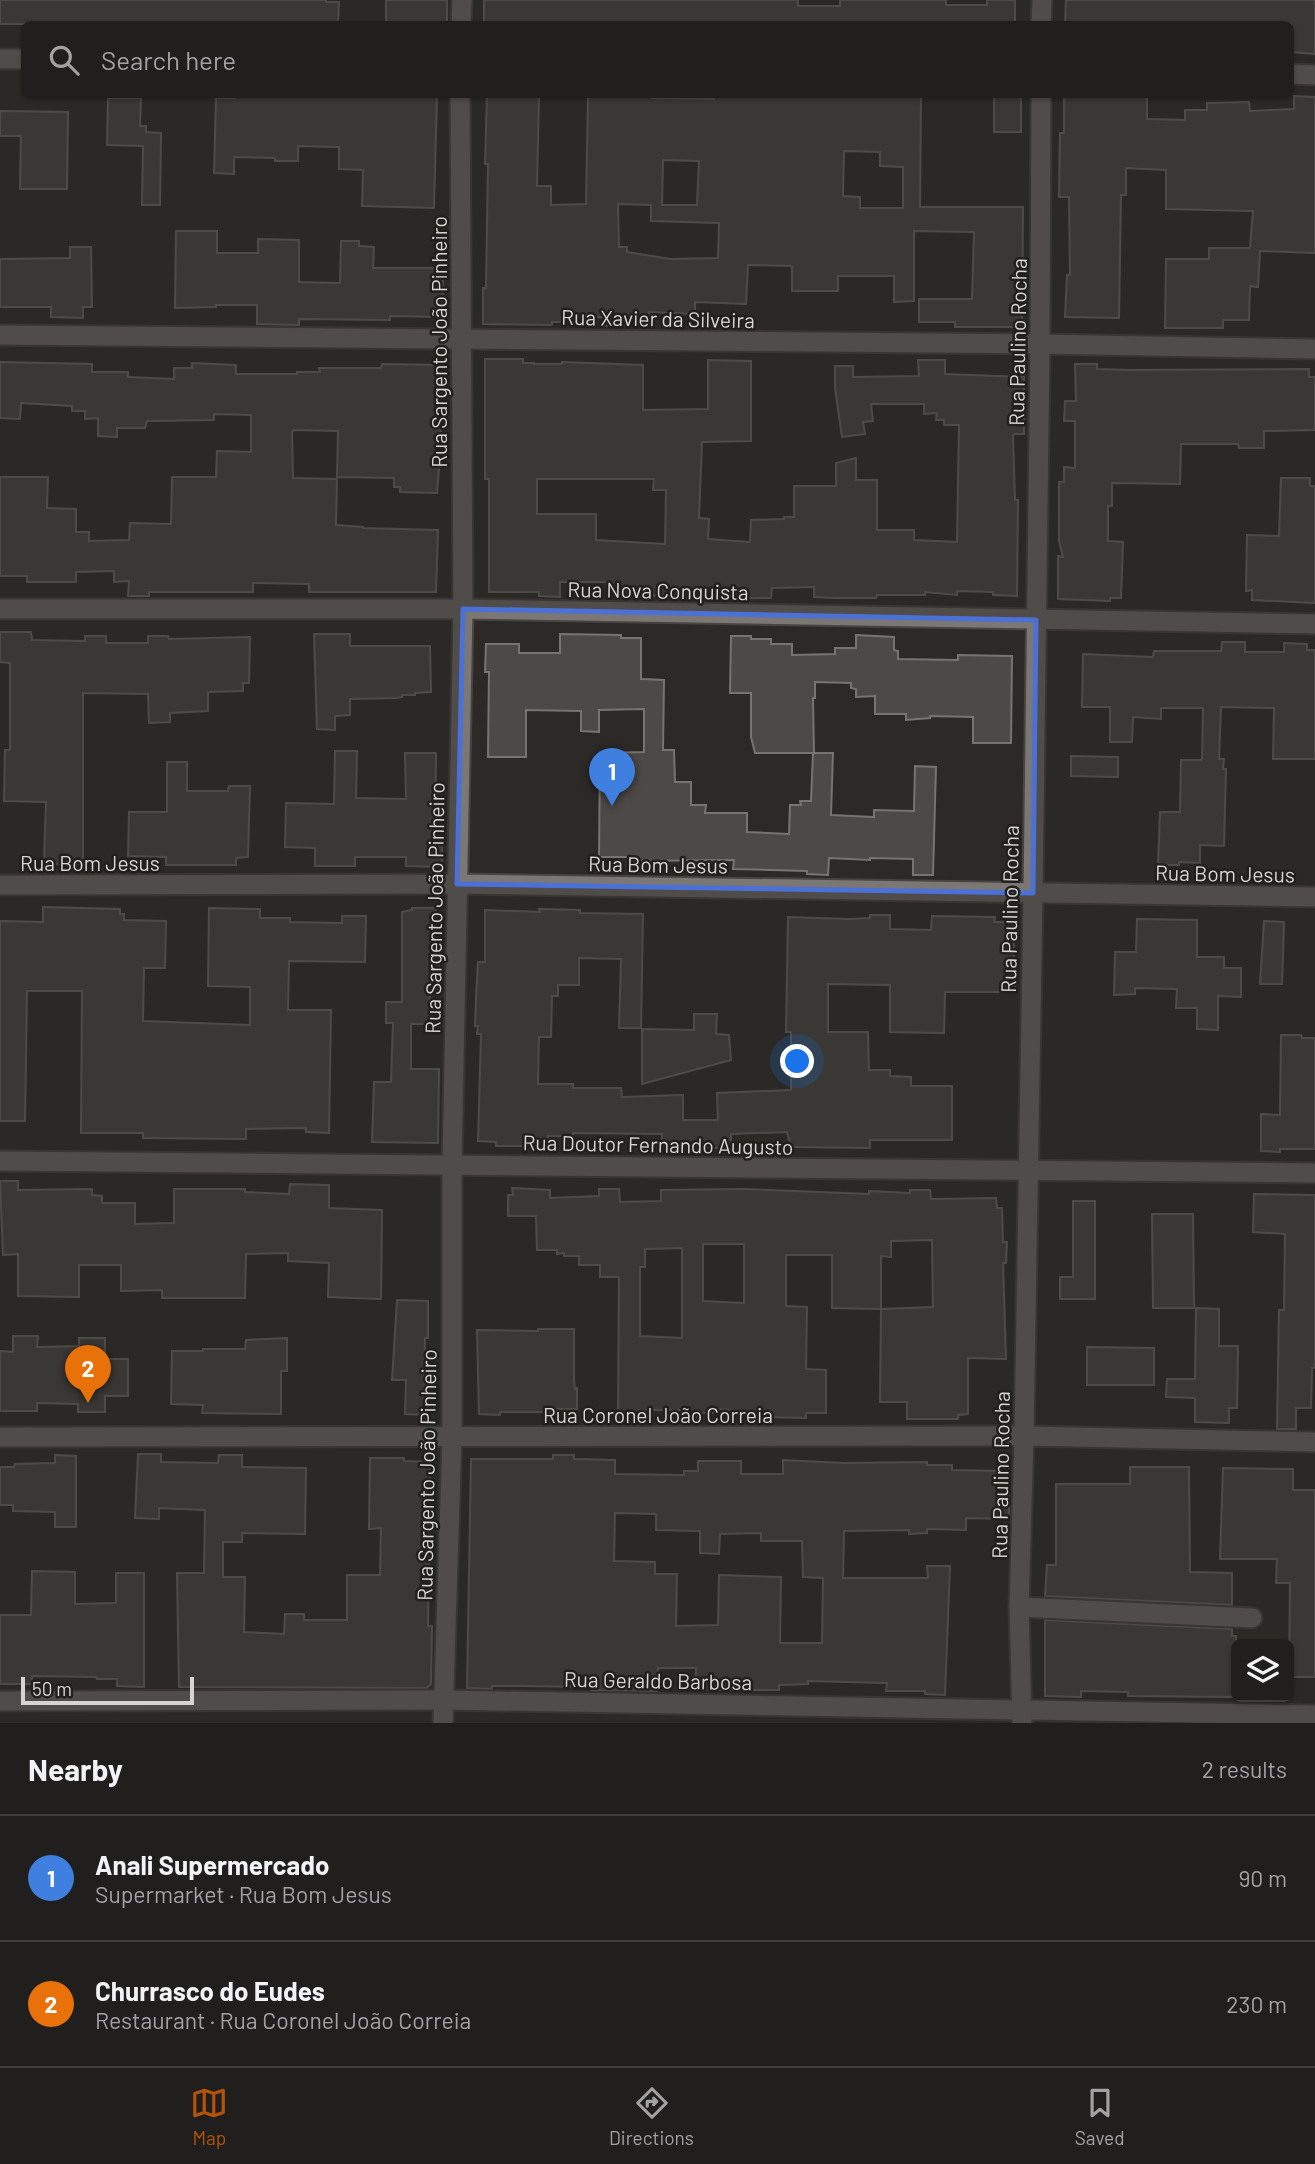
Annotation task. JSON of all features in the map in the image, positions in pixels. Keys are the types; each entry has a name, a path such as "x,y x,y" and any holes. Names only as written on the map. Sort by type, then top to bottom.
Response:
{"street":[{"path":"461,21 462,0"},
{"path":"1041,21 1042,0"},
{"path":"0,59 21,60"},
{"path":"1294,74 1315,75"},
{"name":"Rua Sargento João Pinheiro","path":"443,1723 452,1436 452,1164 463,609 460,98"},
{"name":"Rua Paulino Rocha","path":"1022,1716 1019,1607 1033,893 1041,98"},
{"name":"Rua Xavier da Silveira","path":"0,335 1315,349"},
{"name":"Rua Nova Conquista","path":"0,609 463,609 1315,624"},
{"name":"Rua Bom Jesus","path":"0,885 457,884 1315,897"},
{"name":"Rua Doutor Fernando Augusto","path":"0,1161 1315,1173"},
{"name":"Rua Coronel João Correia","path":"0,1437 1024,1436 1315,1442"},
{"path":"1019,1607 1252,1618"},
{"name":"Rua Geraldo Barbosa","path":"0,1701 444,1700 1022,1716 1315,1715"}],"highlighted area":[{"path":"463,609 1036,620 1033,893 457,884"}],"building":[{"path":"0,0 339,2 338,21 21,21 21,24 0,24"},
{"path":"386,0 447,0 447,21 386,21"},
{"path":"484,0 798,0 798,6 840,6 840,0 946,0 946,5 987,5 987,0 1015,0 1015,21 484,21"},
{"path":"1066,0 1315,0 1315,54 1294,52 1294,21 1065,21"},
{"path":"1294,96 1315,97 1315,253 1260,251 1258,287 1250,286 1249,320 1223,320 1223,328 1165,328 1166,259 1209,259 1209,248 1250,248 1253,211 1166,209 1166,170 1126,168 1126,195 1121,195 1119,318 1065,317 1067,275 1070,275 1069,197 1059,197 1060,133 1064,133 1064,98 1147,98 1147,119 1185,120 1185,110 1207,110 1207,103 1249,102 1250,111 1294,109"},
{"path":"110,98 141,98 140,126 146,126 146,132 161,133 160,205 142,205 143,146 107,145"},
{"path":"216,98 437,98 434,208 362,206 363,170 339,169 339,147 298,146 298,161 234,157 234,174 214,173"},
{"path":"487,98 539,98 537,186 551,186 551,205 586,204 588,98 921,98 920,207 1023,207 1022,327 955,327 955,322 919,322 919,299 972,299 974,232 914,231 914,301 894,302 894,276 838,276 838,291 792,291 792,266 748,265 746,304 695,302 695,314 629,314 628,326 605,326 604,317 561,318 561,322 552,322 552,325 483,324 488,164 485,164","holes":["844,151 880,152 880,166 903,167 903,208 860,208 860,197 843,196","663,160 699,161 697,205 662,205","618,204 651,205 651,221 719,223 718,258 670,259 627,252 627,247 619,247"]},
{"path":"994,98 1021,98 1021,132 994,132"},
{"path":"0,111 68,112 67,189 20,189 21,136 0,136"},
{"path":"176,231 217,231 217,253 258,253 258,239 299,240 299,282 340,283 341,241 359,241 359,246 374,247 373,268 443,268 443,317 390,316 390,320 299,319 299,325 257,324 257,305 175,308"},
{"path":"70,247 91,247 92,307 83,307 83,318 51,317 51,307 0,307 0,259 70,258"},
{"path":"485,359 523,359 523,363 534,364 562,362 643,365 643,410 708,409 708,360 751,361 751,441 702,442 699,518 709,519 708,539 750,542 751,520 794,517 794,486 836,486 836,463 856,458 856,480 877,480 877,530 914,530 914,540 957,542 959,425 944,425 944,420 936,420 937,413 924,414 924,404 871,404 873,421 863,422 865,434 842,437 835,388 835,366 853,366 853,377 919,376 918,360 945,360 945,374 1024,377 1024,434 1013,436 1015,500 1018,500 1017,596 957,591 957,595 925,592 925,595 835,598 814,597 814,587 772,588 771,598 685,599 685,596 622,595 622,587 609,587 609,582 560,582 560,597 539,596 539,592 489,592 489,479 485,479","holes":["537,479 654,479 653,490 666,490 665,544 596,540 596,514 537,514"]},
{"path":"0,362 92,364 92,372 128,372 128,377 174,379 174,368 192,368 192,363 236,365 236,374 297,374 320,372 319,368 381,368 382,364 442,365 437,493 400,492 400,487 394,487 394,478 337,477 338,431 292,432 293,478 337,479 336,525 438,530 436,592 309,592 309,584 253,583 253,592 149,592 149,596 128,596 129,581 114,582 114,571 76,572 76,582 27,582 27,576 0,576 0,477 48,477 47,508 76,509 76,532 89,532 89,541 129,540 130,523 171,524 172,477 216,477 217,451 251,452 251,415 214,414 214,420 147,421 145,428 117,428 117,437 98,436 98,418 85,419 85,411 72,411 72,406 21,403 20,419 0,418"},
{"path":"1075,364 1097,364 1097,369 1129,370 1309,369 1309,377 1315,377 1315,430 1264,431 1264,448 1239,448 1238,444 1181,444 1180,484 1112,483 1112,506 1108,506 1108,541 1123,542 1121,598 1110,598 1110,601 1058,599 1058,556 1063,557 1059,541 1059,482 1064,482 1064,467 1075,468 1075,421 1064,421 1065,401 1076,401"},
{"path":"1281,478 1310,478 1310,486 1315,486 1315,603 1252,600 1252,590 1246,591 1247,535 1279,536"},
{"path":"0,632 31,632 32,640 85,641 85,636 106,636 106,643 148,643 148,636 168,636 169,639 250,637 249,683 243,683 243,691 208,692 208,711 170,713 170,722 149,723 148,694 83,693 83,864 46,864 46,802 4,801 5,750 10,750 10,663 0,662"},
{"path":"314,634 350,634 350,646 430,646 431,692 397,698 350,699 350,715 335,716 335,730 317,729"},
{"path":"560,634 641,638 641,679 664,680 663,750 674,750 675,782 691,782 691,805 706,805 705,813 747,813 747,832 789,834 790,805 811,801 813,753 833,753 831,815 874,817 874,810 914,811 915,766 936,767 933,875 913,875 913,859 829,858 828,875 807,874 807,871 733,869 734,860 631,861 631,857 599,857 600,753 644,752 644,709 599,710 599,732 581,731 581,711 526,710 526,757 488,757 489,672 485,672 486,644 519,644 519,653 560,653"},
{"path":"856,635 894,637 894,650 898,651 898,659 958,660 958,655 1012,656 1011,743 973,743 973,717 930,716 906,720 906,714 875,714 875,696 856,697 856,689 851,688 851,683 815,682 814,753 755,753 751,737 751,693 730,693 731,636 771,639 771,644 792,644 792,655 835,654 835,648 856,648"},
{"path":"1222,642 1245,642 1245,652 1284,652 1284,643 1307,644 1307,650 1315,650 1315,759 1273,759 1274,708 1221,707 1219,759 1224,759 1223,769 1226,769 1224,846 1200,845 1200,863 1158,865 1160,812 1180,812 1181,760 1202,760 1203,708 1161,708 1161,719 1133,717 1132,742 1110,742 1110,707 1082,707 1083,654 1153,657 1154,651 1221,651"},
{"path":"335,751 357,751 356,798 406,799 405,753 436,753 435,843 442,843 442,867 406,866 406,857 355,857 355,866 315,866 315,848 285,847 286,803 334,804"},
{"path":"1071,756 1118,757 1118,777 1071,776"},
{"path":"167,762 187,762 187,791 228,791 229,786 250,786 248,857 236,858 236,865 166,865 166,857 128,856 129,812 167,812"},
{"path":"43,907 120,909 124,920 166,921 165,968 144,968 143,1021 250,1025 250,987 208,986 209,908 260,909 260,918 290,918 290,922 342,923 342,916 366,916 365,962 289,961 288,1010 331,1010 329,1133 306,1132 306,1128 246,1129 246,1139 143,1138 143,1133 81,1133 82,991 27,991 25,1121 0,1121 0,921 43,922"},
{"path":"412,908 436,908 438,989 430,989 429,1024 411,1024 411,1069 439,1069 438,1143 372,1142 374,1082 391,1082 393,1023 386,1023 386,1002 402,1002 402,912"},
{"path":"539,909 643,914 641,1028 619,1028 621,959 579,958 579,985 558,985 558,996 552,996 551,1037 539,1037 538,1084 573,1084 573,1088 621,1088 622,1097 683,1095 683,1120 718,1120 717,1093 791,1090 791,1032 786,1032 788,917 849,919 890,915 890,929 931,930 932,916 995,917 994,922 1013,922 1015,992 945,992 944,1033 890,1032 890,985 828,984 828,1032 868,1032 869,1070 890,1070 890,1076 911,1077 911,1086 952,1086 952,1140 870,1140 870,1148 791,1147 787,1132 731,1134 731,1148 704,1148 704,1152 662,1148 662,1134 573,1133 573,1136 548,1136 548,1144 496,1146 496,1142 478,1141 481,1034 477,1034 478,1026 475,1026 478,962 485,962 485,910 540,912"},
{"path":"1137,919 1197,920 1197,957 1224,957 1224,968 1241,968 1241,997 1218,996 1218,1030 1197,1029 1197,1008 1176,1008 1177,989 1135,988 1135,994 1114,995 1115,952 1136,952"},
{"path":"1264,921 1284,922 1282,984 1260,984"},
{"path":"694,1014 717,1014 716,1034 729,1035 731,1060 642,1084 642,1029 694,1030"},
{"path":"1281,1035 1315,1038 1315,1149 1261,1151 1261,1114 1280,1115"},
{"path":"0,1181 18,1181 18,1190 92,1189 92,1195 102,1196 102,1203 135,1203 135,1224 174,1223 174,1189 245,1189 245,1192 289,1194 290,1184 329,1185 329,1208 382,1210 381,1299 328,1297 329,1263 288,1261 288,1253 246,1254 245,1298 162,1298 162,1290 121,1291 121,1265 79,1265 79,1297 18,1296 18,1254 3,1255"},
{"path":"512,1188 550,1190 550,1198 599,1196 599,1189 619,1189 620,1202 661,1201 661,1190 745,1189 869,1194 869,1191 910,1193 910,1190 930,1190 931,1199 996,1198 997,1208 1002,1208 1003,1242 1007,1242 1006,1263 1003,1263 1006,1359 968,1358 968,1414 958,1415 958,1419 907,1419 907,1402 880,1402 881,1309 832,1308 832,1255 786,1255 786,1306 807,1307 806,1369 826,1370 826,1413 806,1413 806,1418 764,1417 764,1412 715,1409 715,1413 702,1413 702,1418 682,1417 682,1410 639,1410 639,1419 618,1419 619,1277 600,1277 600,1265 579,1265 579,1256 564,1256 564,1253 557,1254 557,1250 537,1250 536,1216 508,1216 508,1195 513,1195","holes":["932,1240 933,1307 881,1309 881,1256 891,1257 891,1241","703,1244 744,1244 744,1303 703,1301","682,1248 682,1338 640,1336 640,1267 645,1267 645,1249"]},
{"path":"1254,1194 1315,1195 1315,1368 1312,1368 1311,1408 1296,1408 1296,1429 1277,1429 1279,1310 1284,1310 1285,1234 1253,1232"},
{"path":"1073,1201 1095,1201 1095,1299 1060,1299 1060,1277 1073,1277"},
{"path":"1152,1214 1193,1214 1194,1308 1153,1308"},
{"path":"397,1300 428,1301 424,1415 405,1414 406,1380 392,1380"},
{"path":"1196,1308 1219,1309 1219,1346 1238,1346 1237,1408 1229,1408 1229,1423 1195,1422 1195,1398 1166,1397 1167,1379 1195,1379"},
{"path":"574,1329 577,1409 479,1414 477,1330"},
{"path":"13,1336 38,1336 37,1347 79,1346 79,1338 105,1338 105,1359 128,1359 128,1396 105,1396 105,1412 78,1412 78,1404 37,1403 37,1411 0,1411 0,1351 13,1352"},
{"path":"287,1338 287,1371 281,1371 281,1414 202,1413 203,1405 171,1404 172,1351 245,1349 246,1340"},
{"path":"1087,1347 1154,1348 1154,1385 1087,1385"},
{"path":"138,1454 161,1454 161,1462 218,1463 219,1455 242,1455 242,1467 306,1468 305,1534 242,1533 242,1542 223,1542 223,1577 245,1577 244,1632 284,1634 285,1614 304,1614 304,1620 347,1620 347,1575 380,1575 381,1528 369,1529 370,1458 404,1458 404,1461 430,1462 428,1626 432,1626 431,1684 427,1688 179,1687 177,1573 204,1573 205,1510 159,1508 159,1519 135,1518"},
{"path":"55,1455 76,1456 76,1527 55,1527 55,1512 13,1511 13,1505 0,1505 0,1467 55,1463"},
{"path":"553,1455 574,1455 574,1459 615,1460 615,1474 684,1475 684,1471 698,1471 698,1461 741,1461 741,1474 783,1474 783,1460 844,1463 927,1462 927,1465 952,1465 952,1470 1009,1471 1009,1519 966,1518 966,1530 927,1529 927,1533 909,1534 909,1530 844,1531 843,1578 928,1578 927,1566 950,1566 945,1695 925,1694 925,1691 886,1691 887,1683 808,1681 808,1684 779,1685 779,1690 704,1690 704,1687 695,1687 696,1668 658,1668 657,1691 592,1690 592,1687 467,1688 471,1459 553,1459","holes":["615,1513 656,1514 656,1530 700,1531 700,1553 719,1554 720,1534 761,1533 761,1541 802,1541 803,1577 823,1578 822,1643 780,1643 781,1577 719,1575 718,1625 676,1626 677,1574 655,1574 655,1562 614,1561"]},
{"path":"1130,1467 1189,1467 1190,1572 1232,1573 1232,1605 1045,1596 1047,1565 1056,1565 1056,1484 1130,1484"},
{"path":"1223,1468 1293,1469 1293,1490 1315,1490 1315,1677 1294,1677 1294,1639 1289,1639 1290,1583 1276,1583 1277,1559 1220,1559"},
{"path":"32,1571 75,1572 75,1604 116,1603 116,1573 144,1573 144,1687 117,1686 117,1679 96,1677 32,1676 32,1684 0,1684 0,1615 31,1615"},
{"path":"1045,1620 1232,1629 1232,1636 1236,1636 1236,1639 1231,1639 1231,1697 1128,1696 1128,1692 1081,1691 1081,1697 1045,1696"}],"place":[{"name":"Anali Supermercado","path":"612,806"},
{"name":"Churrasco do Eudes","path":"88,1403"}]}
